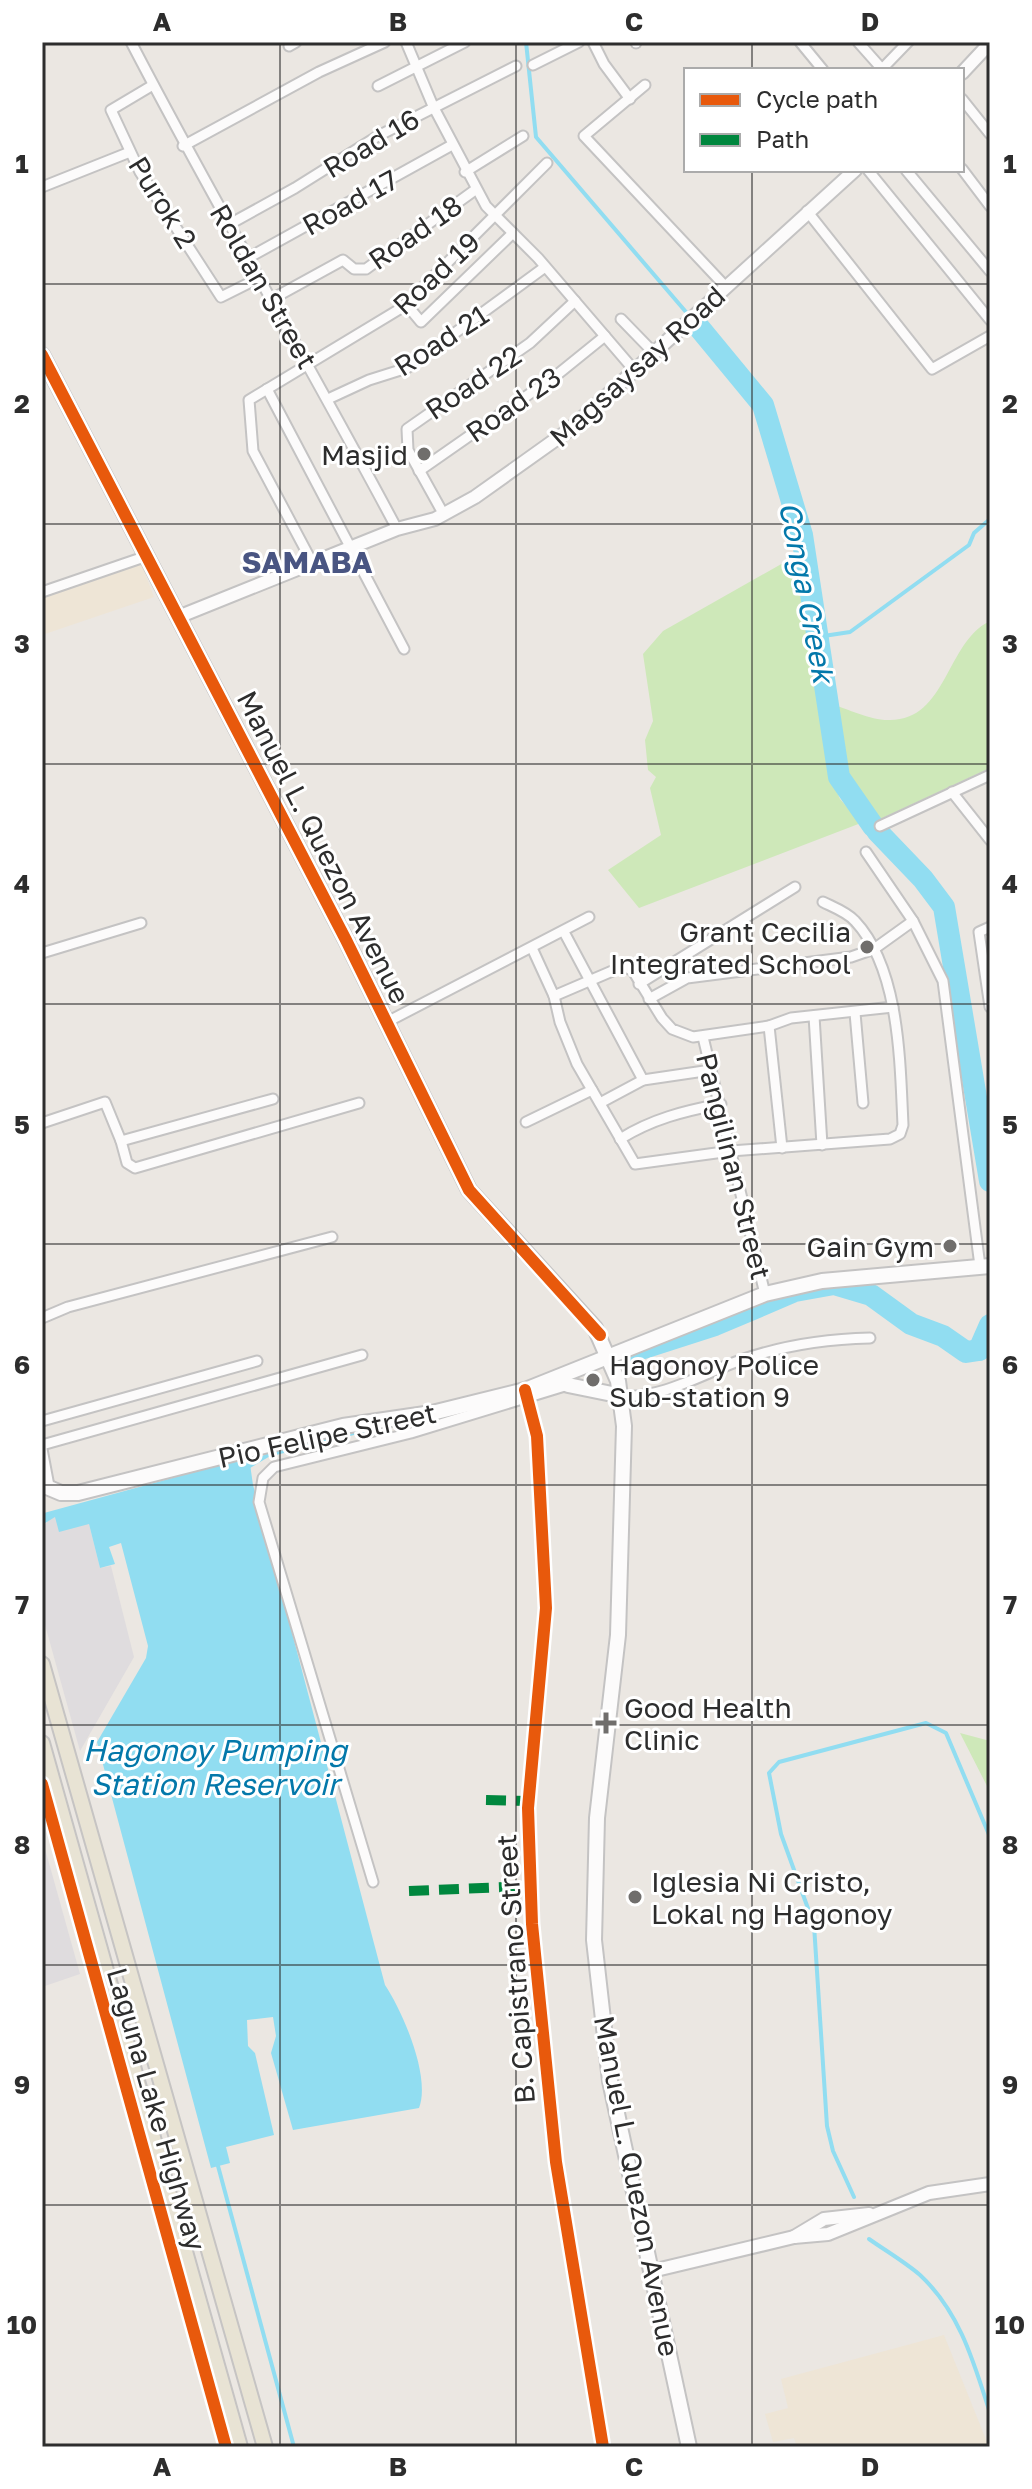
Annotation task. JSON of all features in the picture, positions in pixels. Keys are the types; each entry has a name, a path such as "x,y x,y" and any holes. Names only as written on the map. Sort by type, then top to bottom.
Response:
{"main road":[{"name":"Manuel L. Quezon Avenue","path":"42,355 387,1022 469,1190 600,1335 620,1389 624,1426 618,1635 603,1745 593,1906 610,2081 689,2447"},
{"name":"Pio Felipe Street","path":"45,1486 61,1493 78,1493 344,1429 526,1394 611,1362 642,1344 765,1294 822,1281 985,1266"},
{"path":"600,1335 611,1343 642,1344"},
{"path":"568,1385 620,1389"},
{"name":"Laguna Lake Highway","path":"42,1664 265,2447"},
{"name":"Laguna Lake Highway","path":"42,1743 240,2447"}],"street":[{"name":"Roldan Street","path":"131,42 183,146 310,364 397,529"},
{"path":"183,146 326,69 385,42"},
{"path":"406,42 433,106 475,190 495,217 545,267 634,370"},
{"path":"378,86 416,64 465,42"},
{"path":"533,65 579,42"},
{"path":"593,42 604,64 630,99"},
{"path":"800,42 821,68"},
{"path":"858,42 879,68"},
{"path":"883,68 908,42"},
{"path":"964,71 987,44"},
{"name":"Road 16","path":"228,225 433,106 516,66"},
{"name":"Purok 2","path":"153,85 111,110 130,152 221,297 259,278"},
{"path":"645,85 584,136 725,286"},
{"path":"964,102 990,134"},
{"name":"Road 18","path":"465,172 523,136"},
{"name":"Road 17","path":"248,258 452,145"},
{"path":"42,187 130,152"},
{"name":"Road 19","path":"267,389 406,304 547,163"},
{"name":"Magsaysay Road","path":"178,617 397,529 444,515 550,446 853,172"},
{"path":"870,172 990,320"},
{"path":"908,172 990,271"},
{"path":"964,172 990,206"},
{"name":"Road 18","path":"272,299 343,260 354,269 366,269 475,190"},
{"path":"807,211 932,369 990,336"},
{"path":"406,304 421,322 513,233"},
{"name":"Road 21","path":"328,399 369,380 407,368 545,267"},
{"name":"Road 22","path":"444,515 405,440 407,429 530,343 575,301"},
{"path":"621,319 654,353"},
{"name":"Road 23","path":"419,471 558,374 605,336"},
{"path":"313,564 253,451 248,403 251,397 267,389 404,649"},
{"path":"42,592 147,556"},
{"path":"880,826 990,775"},
{"path":"952,792 990,840"},
{"path":"866,852 913,921 943,981 985,1266"},
{"path":"639,984 795,887"},
{"path":"532,948 554,996 560,1022 592,1090 635,1164 731,1151 890,1139 900,1134 903,1125 900,1054 893,1007 874,949 856,921 823,902"},
{"path":"387,1022 589,917"},
{"path":"649,999 687,978 831,961 874,949 913,921"},
{"path":"42,953 141,923"},
{"path":"990,927 979,932 990,1007"},
{"path":"564,932 643,1080"},
{"path":"554,996 624,966 633,971 672,1029 684,1036 703,1037 769,1026 791,1018 893,1007"},
{"path":"855,1013 863,1103"},
{"path":"814,1016 822,1145"},
{"path":"769,1026 782,1148"},
{"name":"Pangilinan Street","path":"703,1037 765,1294"},
{"path":"600,1103 643,1080 711,1070"},
{"path":"526,1122 592,1090"},
{"path":"121,1141 273,1099"},
{"path":"42,1123 105,1102 127,1163 135,1168 359,1103"},
{"path":"620,1139 643,1125 676,1113 721,1104"},
{"path":"42,1318 68,1307 332,1237"},
{"path":"620,1389 638,1397 744,1359 812,1340 870,1338"},
{"path":"45,1486 42,1447 362,1355"},
{"path":"42,1421 257,1361"},
{"path":"373,1882 259,1502 263,1478 274,1467 348,1445 411,1433 526,1394 568,1385"},
{"name":"B. Capistrano Street","path":"526,1394 537,1436 546,1608 528,1808 532,1924 556,2162 603,2447"},
{"path":"344,1429 348,1445"},
{"path":"652,2271 794,2237 824,2219 872,2214 929,2193 990,2184"}],"shaded area":[{"path":"140,560 154,597 42,635 42,593"},
{"path":"55,1517 89,1524 100,1568 111,1566 134,1657 80,1751 42,1614 42,1525 47,1523 46,1519"},
{"path":"42,1838 80,1974 42,1987"},
{"path":"944,2335 989,2447 797,2447 794,2438 773,2442 765,2414 788,2408 781,2379"}],"green space":[{"path":"799,554 831,778 840,799 861,823 639,908 608,870 661,835 650,788 656,777 648,770 645,740 653,721 643,654 663,631"},
{"path":"990,621 990,768 874,822 841,777 831,704 876,719 909,717 935,694 964,645 975,631"},
{"path":"960,1733 990,1741 990,1794 987,1786"}],"water":[{"name":"Hagonoy Pumping Station Reservoir","path":"249,1457 253,1485 385,1985 400,2011 413,2045 422,2095 419,2108 293,2130 271,2053 276,2036 273,2017 247,2020 248,2046 255,2053 274,2135 226,2147 230,2163 211,2168 97,1742 146,1658 148,1646 121,1543 109,1547 115,1564 100,1568 89,1524 59,1532 55,1517 42,1525 42,1506 44,1513"}],"waterway":[{"name":"Conga Creek","path":"526,42 536,137 686,312"},
{"name":"Conga Creek","path":"697,325 763,405 802,535 839,777 873,826"},
{"path":"817,637 850,632 969,545 974,533 990,519"},
{"name":"Conga Creek","path":"877,831 923,879 944,907 990,1181"},
{"path":"628,1353 715,1325 795,1291 834,1284 871,1295 911,1324 943,1336 966,1352 979,1350"},
{"path":"979,1350 990,1325"},
{"path":"246,1468 268,1455 365,1430"},
{"path":"854,2197 833,2151 827,2126 814,1925 781,1834 769,1773 779,1762 926,1723 946,1733 990,1837"},
{"path":"218,2166 294,2447"},
{"path":"869,2239 920,2275 946,2305 964,2339 990,2413"}],"marked path":[{"path":"486,1800 529,1801"},
{"path":"409,1891 529,1886"}],"cycle path":[{"path":"42,355 346,940 469,1190 600,1335"},
{"path":"525,1390 537,1436 546,1608 528,1808 532,1924 556,2162 603,2447"},
{"path":"42,1784 226,2447"}],"place":[{"name":"Masjid","path":"424,454"},
{"name":"Grant Cecilia Integrated School","path":"867,947"},
{"name":"Gain Gym","path":"950,1246"},
{"name":"Hagonoy Police Sub-station 9","path":"593,1380"},
{"name":"Good Health Clinic","path":"606,1723"},
{"name":"Iglesia Ni Cristo, Lokal ng Hagonoy","path":"635,1897"}],"district":[{"name":"SAMABA","path":"307,562"}]}
